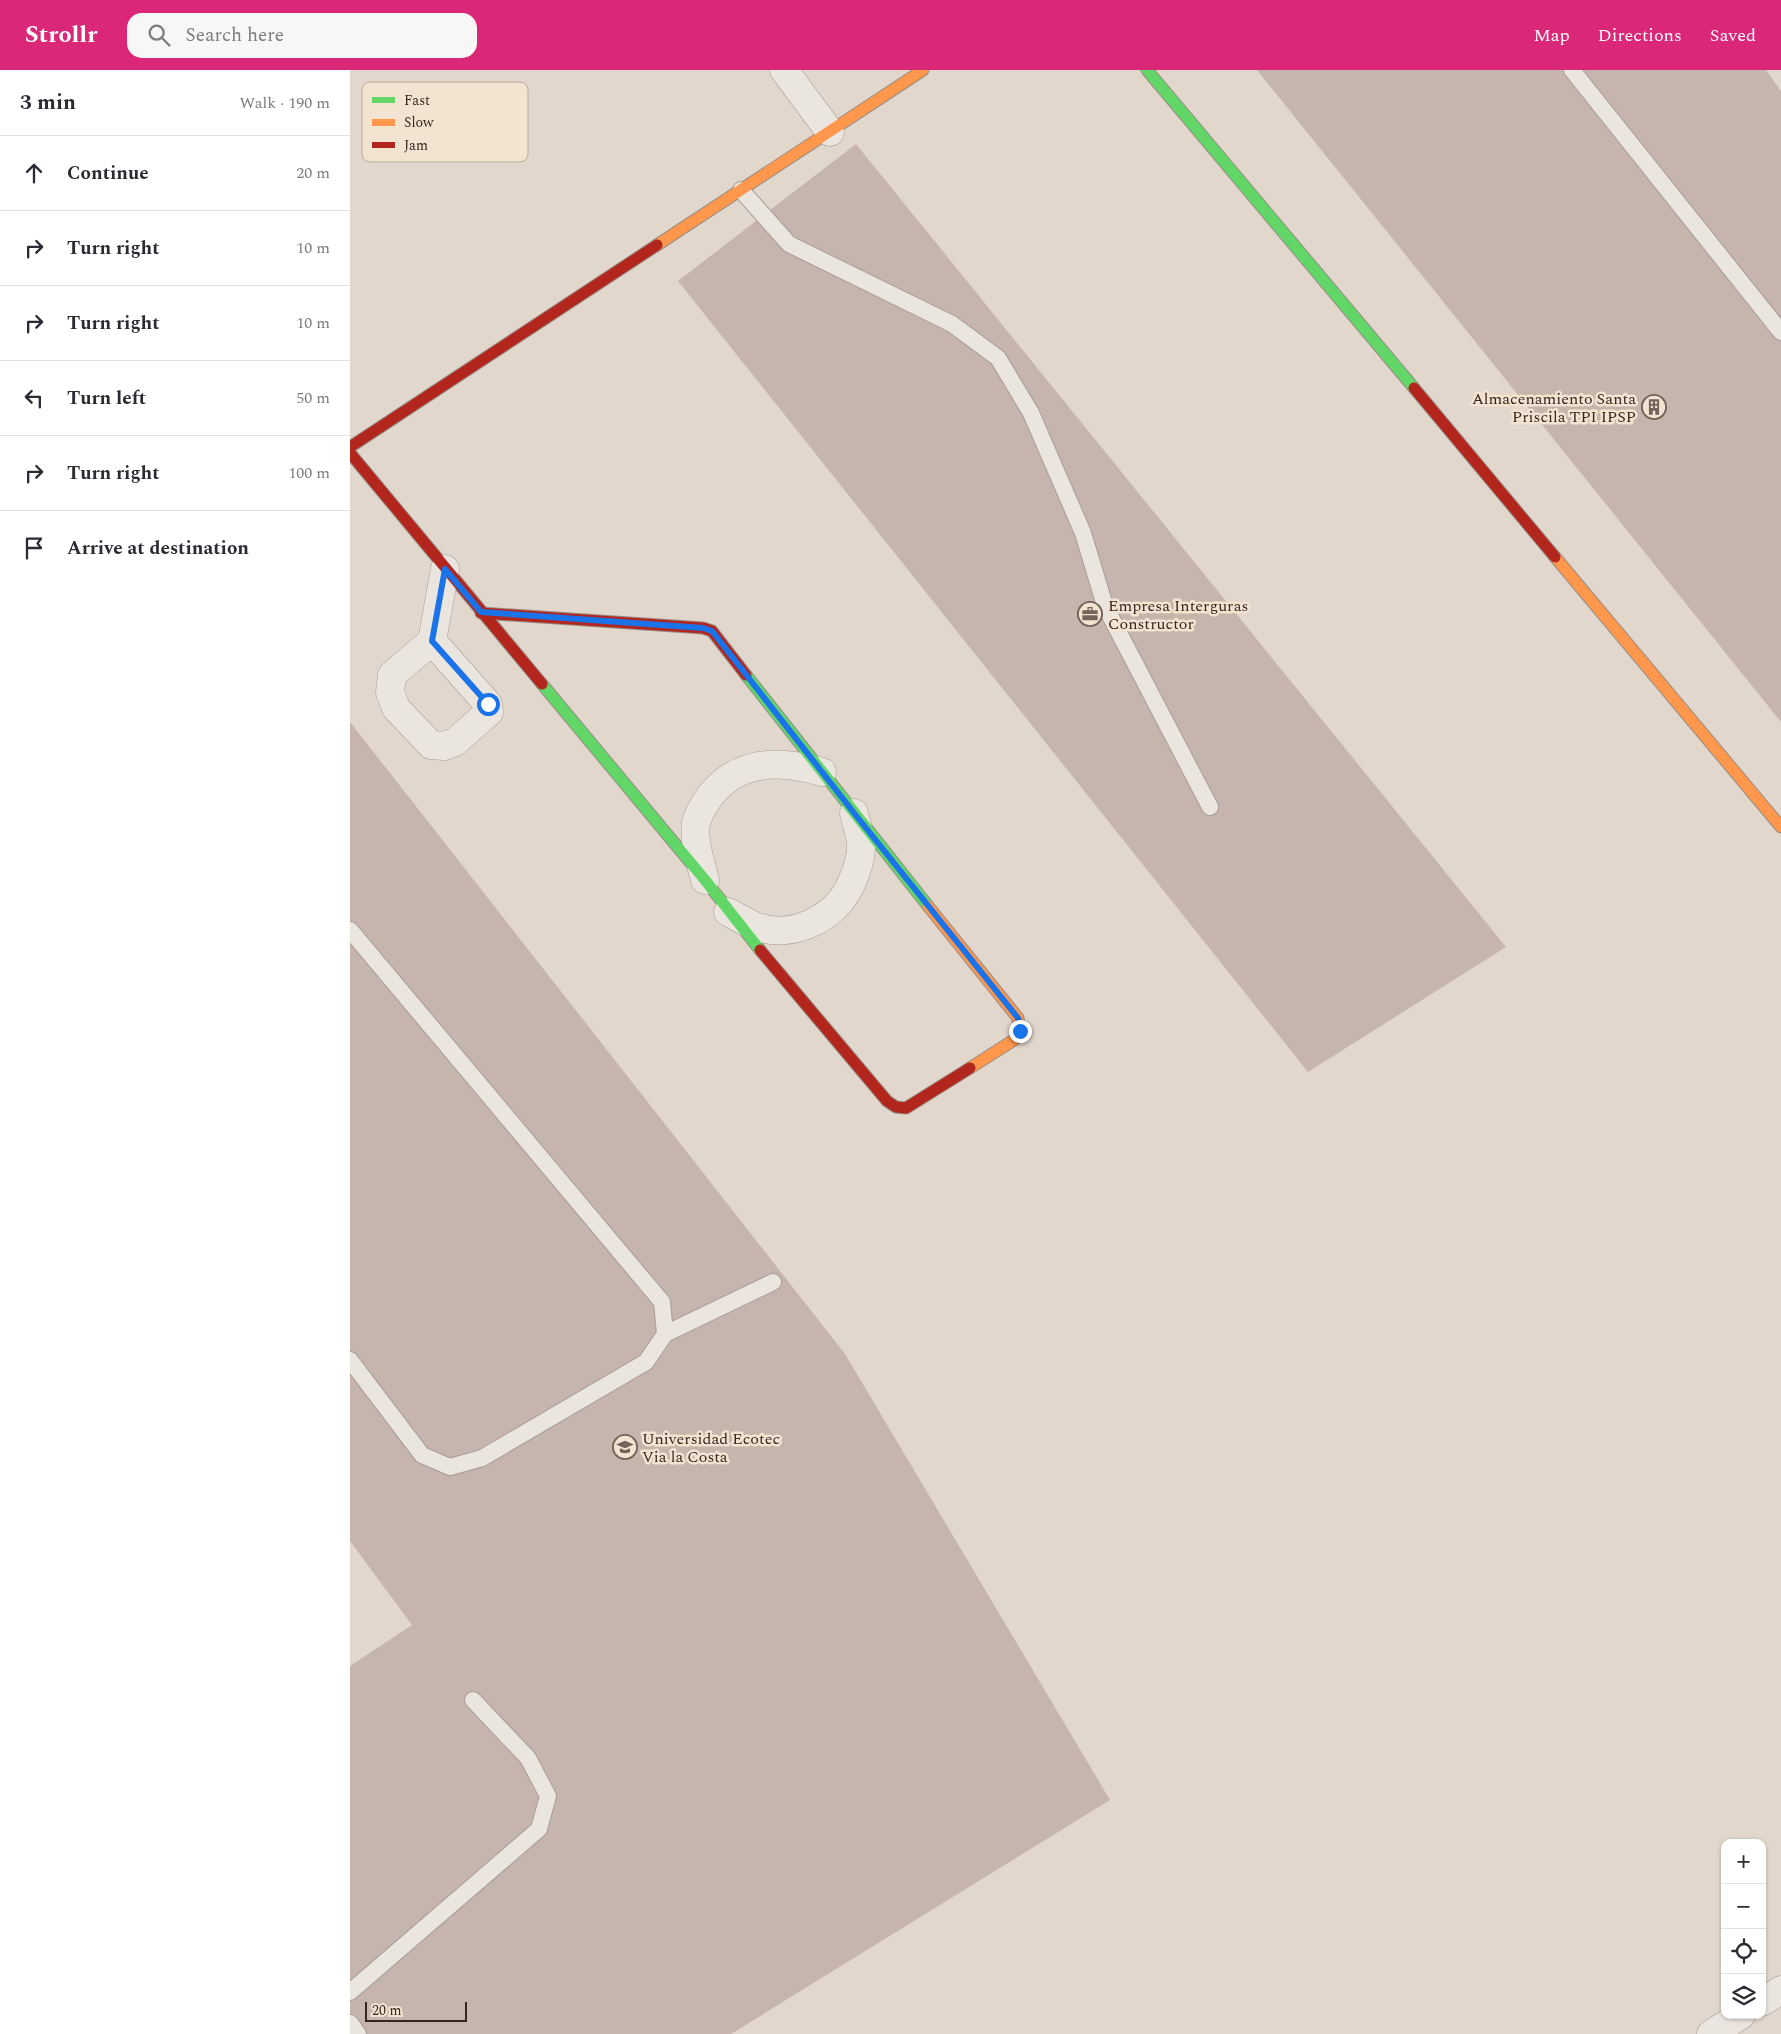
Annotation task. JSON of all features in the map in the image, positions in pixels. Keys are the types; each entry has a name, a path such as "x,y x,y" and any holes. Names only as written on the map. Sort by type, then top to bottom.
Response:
{"street":[{"path":"784,70 830,132"},
{"path":"350,447 923,70"},
{"path":"1147,70 1781,827"},
{"path":"350,453 445,569 705,880 728,912 887,1101 896,1107 906,1108 1014,1040 1020,1031 1018,1018 712,631 703,628 481,612"},
{"path":"432,641 445,569"},
{"path":"705,880 697,848 696,823 706,802 721,783 739,772 778,764 799,766 822,772"},
{"path":"728,912 753,925 779,930 804,927 830,912 848,891 858,868 861,843 854,813"},
{"path":"1766,1999 1781,1990"},
{"path":"1711,2034 1735,2019"}],"lane":[{"path":"1572,70 1781,332"},
{"path":"741,190 789,244 952,324 998,358 1035,422 1083,533 1105,606 1210,807"},
{"path":"350,930 662,1302 665,1334"},
{"path":"350,1360 422,1455 450,1467 482,1458 646,1362 665,1334 773,1282"},
{"path":"350,1992 539,1829 548,1796 528,1758 473,1700"},
{"path":"350,2024 358,2034"}],"building":[{"name":"Almacenamiento Santa Priscila TPI IPSP","path":"1257,70 1766,70 1781,91 1781,722"},
{"name":"Empresa Interguras Constructor","path":"856,144 1506,947 1308,1072 678,281"},
{"name":"Universidad Ecotec Via la Costa","path":"350,722 845,1354 1110,1800 731,2034 350,2034 350,1666 412,1625 350,1541"}],"traffic: fast":[{"path":"1147,70 1414,388"},
{"path":"746,675 928,906"},
{"path":"542,684 705,880 760,950"}],"traffic: slow":[{"path":"657,245 923,70"},
{"path":"1555,557 1781,827"},
{"path":"928,906 1018,1018 1020,1031 1014,1040 970,1068"}],"traffic: jam":[{"path":"350,447 657,245"},
{"path":"1414,388 1555,557"},
{"path":"350,453 542,684"},
{"path":"481,613 703,628 712,631 746,675"},
{"path":"760,950 887,1101 896,1107 906,1108 970,1068"}],"place":[{"name":"Almacenamiento Santa Priscila TPI IPSP","path":"1654,407"},
{"name":"Empresa Interguras Constructor","path":"1090,614"},
{"name":"Universidad Ecotec Via la Costa","path":"625,1447"}],"route":[{"path":"488,704 432,641 445,569 481,612 703,628 712,631 1018,1018 1020,1031"}]}
